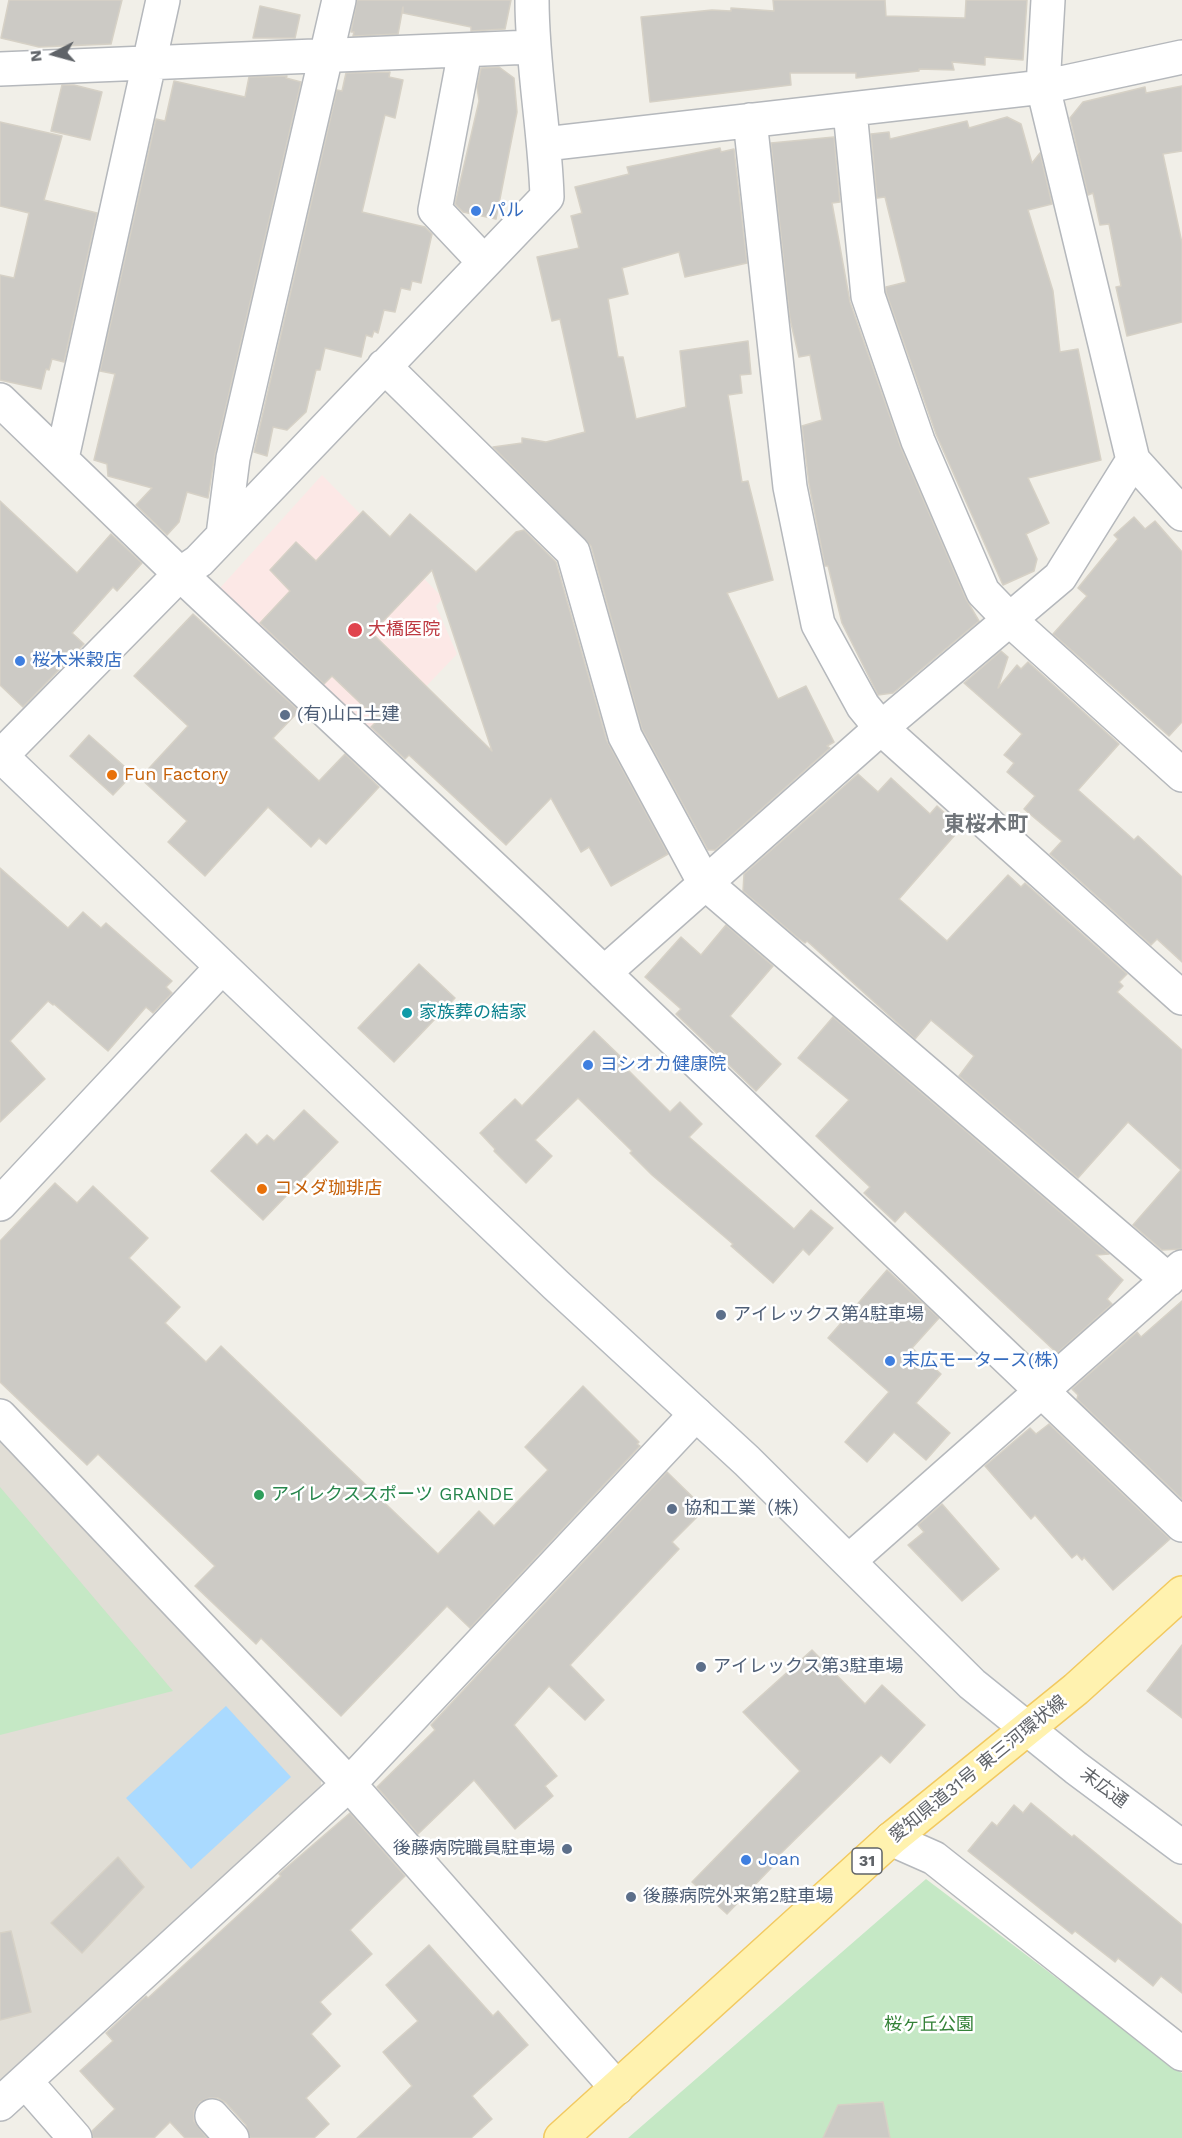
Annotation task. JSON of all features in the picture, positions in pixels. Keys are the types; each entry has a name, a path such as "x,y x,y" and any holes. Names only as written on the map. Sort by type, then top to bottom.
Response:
{"main road":[{"name":"愛知県道31号 東三河環状線","path":"561,2138 891,1839 1076,1689 1182,1593"}],"street":[{"path":"62,458 163,0"},
{"path":"223,535 233,458 339,0"},
{"path":"1,756 180,574 199,561 547,197 545,144 532,47 532,0"},
{"path":"1048,0 1043,87 1133,460 1182,514"},
{"path":"0,69 532,47"},
{"path":"465,51 435,210 484,262"},
{"path":"545,144 750,120 850,111 1043,87 1182,57"},
{"path":"850,111 868,296 918,441 983,592 1010,620 1182,774"},
{"path":"750,120 790,487 818,624 863,706 881,728 1182,998"},
{"path":"384,366 573,552 625,736 704,882 1175,1274 850,1560"},
{"path":"0,400 180,574 604,973 718,1085 868,1223 1041,1392 1182,1525"},
{"path":"604,973 704,882 820,784 881,728 1060,577 1133,460"},
{"name":"末広通","path":"1,756 850,1560 972,1683 1026,1728 1182,1847"},
{"path":"0,1204 222,967"},
{"path":"0,2104 349,1784 696,1414"},
{"path":"0,1416 349,1784 617,2088"},
{"path":"891,1839 934,1858 1182,2054"},
{"path":"25,2081 75,2138"}],"shaded area":[{"name":"大橋医院","path":"322,475 443,598 436,606 457,654 377,738 220,588"},
{"path":"0,1436 321,1773 321,1787 0,2082"}],"green space":[{"path":"0,1487 173,1691 0,1735"},
{"name":"桜ヶ丘公園","path":"926,1879 1182,2073 1182,2138 628,2138"}],"water":[{"path":"226,1706 291,1777 191,1869 126,1798"}],"building":[{"path":"9,0 122,0 111,44 39,47 1,38"},
{"path":"357,0 511,0 505,29 471,31 471,27 403,13 403,7 398,34 353,36 354,32 351,32"},
{"path":"773,0 885,0 886,16 965,18 966,0 1027,0 1023,60 985,57 985,65 952,62 954,70 919,69 919,71 856,78 856,73 790,73 791,85 650,102 641,17 712,10 731,11 731,8 774,11"},
{"path":"260,6 300,15 295,38 253,38"},
{"path":"499,67 514,78 517,112 496,219 463,212 455,204 479,101 477,87 481,68"},
{"path":"390,72 389,77 403,80 395,118 385,115 362,212 425,227 432,234 421,283 412,281 410,290 401,288 395,312 384,310 378,333 374,331 372,337 366,335 361,357 325,348 320,370 316,370 306,412 287,430 273,427 267,456 254,452 337,90 342,91 346,73"},
{"path":"287,76 286,78 301,82 215,454 208,498 187,492 179,522 167,535 136,505 152,488 108,476 107,464 94,460 115,374 100,371 156,119 165,121 174,81 245,97 249,77"},
{"path":"62,85 74,85 102,92 90,140 51,131"},
{"path":"1182,86 1182,151 1163,154 1182,243 1182,322 1127,336 1116,287 1121,286 1109,224 1100,225 1093,193 1088,195 1070,118 1083,102 1145,87 1146,93"},
{"path":"1007,117 1021,124 1032,163 1040,153 1052,204 1028,210 1053,291 1060,352 1078,349 1101,460 1028,478 1049,523 1026,534 1037,559 1034,571 1003,585 936,434 886,292 886,287 906,282 885,197 877,198 871,134 889,132 890,139 967,121 969,128"},
{"path":"0,122 62,136 44,200 97,213 64,362 52,359 49,370 46,369 41,389 0,380 0,275 14,278 29,213 0,206"},
{"path":"834,137 840,202 832,203 850,302 901,448 966,599 979,621 893,693 878,695 842,623 828,566 825,566 809,484 802,426 822,420 810,355 799,357 790,319 771,143"},
{"path":"720,148 721,152 734,149 747,263 685,277 679,252 622,268 628,294 608,299 618,357 623,357 636,419 686,407 680,351 748,341 751,374 740,375 742,393 728,395 742,482 748,481 773,580 727,593 778,699 806,686 834,742 715,850 708,850 642,729 591,546 493,447 522,443 522,438 546,442 585,432 560,319 552,321 537,257 579,248 571,216 582,213 575,187 629,174 627,167"},
{"path":"0,501 77,573 111,534 142,563 117,591 113,587 72,633 84,644 23,707 0,685"},
{"path":"363,511 390,537 410,514 476,572 516,532 524,530 556,562 607,741 668,854 611,886 589,847 581,852 551,798 506,845 409,755 405,759 371,727 378,720 332,676 324,684 260,623 290,591 270,570 296,542 316,561","holes":["432,570 492,751 372,633"]},
{"path":"1134,517 1145,529 1155,521 1182,552 1182,722 1169,736 1053,634 1087,596 1078,588 1118,539 1114,535"},
{"path":"193,614 299,711 273,738 319,781 345,754 379,787 326,844 319,838 311,847 268,807 205,876 168,842 187,821 140,778 188,726 134,676"},
{"path":"1001,651 1008,657 998,688 1017,665 1021,669 1028,662 1119,744 1078,790 1134,840 1138,836 1182,877 1182,962 1157,939 1151,945 1050,854 1062,841 1024,809 1035,796 1007,772 1014,763 1004,755 1022,734 964,683"},
{"path":"89,735 133,774 113,795 70,756"},
{"path":"858,774 878,792 891,778 930,814 937,806 961,828 899,899 947,941 1008,875 1021,887 1025,883 1127,974 1119,982 1123,986 1117,992 1182,1050 1182,1249 1162,1250 1133,1225 1181,1170 1128,1122 1078,1178 959,1076 974,1056 931,1020 915,1039 807,941 805,943 798,938 743,891 744,874"},
{"path":"0,868 68,928 83,912 101,928 106,923 172,981 166,987 172,993 153,1013 146,1007 108,1051 48,1001 10,1041 45,1079 0,1122"},
{"path":"726,925 773,966 730,1016 781,1064 756,1091 676,1014 681,1009 645,977 681,937 701,955"},
{"name":"家族葬の結家","path":"419,964 455,998 394,1062 358,1028"},
{"path":"833,1017 1109,1254 1096,1255 1123,1280 1107,1299 1112,1304 1057,1353 905,1211 895,1222 864,1193 870,1187 816,1136 849,1100 798,1058"},
{"path":"594,1031 622,1058 619,1061 670,1112 680,1102 702,1124 689,1137 794,1229 811,1210 833,1228 809,1255 803,1249 773,1283 731,1246 733,1244 652,1175 630,1153 632,1151 578,1098 535,1140 552,1156 526,1183 494,1151 495,1149 480,1133 515,1099 522,1106"},
{"name":"コメダ珈琲店","path":"304,1110 338,1142 263,1220 211,1171 246,1134 257,1145 267,1135 274,1141"},
{"path":"55,1183 77,1203 93,1186 148,1238 129,1258 180,1307 165,1323 206,1362 221,1346 438,1554 479,1511 494,1526 548,1470 525,1447 583,1386 639,1442 637,1444 640,1446 470,1628 447,1606 341,1716 261,1638 256,1644 195,1586 215,1566 98,1454 87,1465 0,1382 0,1241"},
{"name":"末広モータース(株)","path":"887,1270 939,1318 912,1348 941,1374 916,1403 950,1433 926,1460 894,1432 867,1462 845,1442 889,1392 828,1338"},
{"path":"1182,1301 1182,1499 1077,1399 1078,1395 1072,1389 1137,1332 1141,1337"},
{"path":"1049,1424 1170,1539 1113,1590 1084,1557 1082,1560 1077,1554 1072,1558 1035,1515 1031,1519 985,1466 1030,1428 1036,1434"},
{"path":"667,1472 705,1509 672,1542 679,1549 570,1665 604,1700 585,1720 549,1686 514,1725 557,1776 545,1786 553,1796 515,1829 474,1780 418,1834 377,1787 435,1730 431,1725"},
{"path":"942,1504 999,1569 962,1601 908,1545 924,1532 918,1525"},
{"path":"1182,1645 1182,1718 1147,1691"},
{"path":"812,1650 865,1704 882,1685 925,1725 890,1763 881,1755 772,1862 774,1865 727,1914 692,1882 800,1771 743,1712"},
{"path":"1031,1803 1072,1837 1074,1835 1182,1925 1182,1993 1161,1976 1153,1986 1118,1958 1115,1962 1075,1931 1072,1934 968,1851 992,1822 997,1826 1014,1805 1023,1813"},
{"path":"350,1813 405,1876 350,1930 372,1954 320,2002 331,2014 311,2034 340,2066 306,2098 329,2124 314,2138 250,2138 246,2125 226,2103 218,2098 209,2098 200,2102 194,2111 194,2121 207,2138 185,2138 170,2122 154,2138 93,2138 92,2131 115,2109 80,2071 113,2041 106,2033 146,1996 148,1998 281,1876 279,1874"},
{"path":"118,1857 144,1887 82,1953 51,1923"},
{"path":"11,1931 31,2012 0,2020 0,1933"},
{"path":"429,1945 493,2016 498,2011 528,2045 472,2096 492,2119 471,2138 357,2138 412,2086 383,2052 418,2021 386,1985"},
{"path":"883,2102 890,2138 823,2138 838,2105"}],"place":[{"name":"パル","path":"476,211"},
{"name":"大橋医院","path":"355,630"},
{"name":"桜木米穀店","path":"20,661"},
{"name":"(有)山口土建","path":"285,715"},
{"name":"Fun Factory","path":"112,775"},
{"name":"家族葬の結家","path":"407,1013"},
{"name":"ヨシオカ健康院","path":"588,1065"},
{"name":"コメダ珈琲店","path":"262,1189"},
{"name":"アイレックス第4駐車場","path":"721,1315"},
{"name":"末広モータース(株)","path":"890,1361"},
{"name":"アイレクススポーツ GRANDE","path":"259,1495"},
{"name":"協和工業（株）","path":"672,1509"},
{"name":"アイレックス第3駐車場","path":"701,1667"},
{"name":"後藤病院職員駐車場","path":"567,1849"},
{"name":"Joan","path":"746,1860"},
{"name":"後藤病院外来第2駐車場","path":"631,1897"}],"district":[{"name":"東桜木町","path":"986,825"}]}
